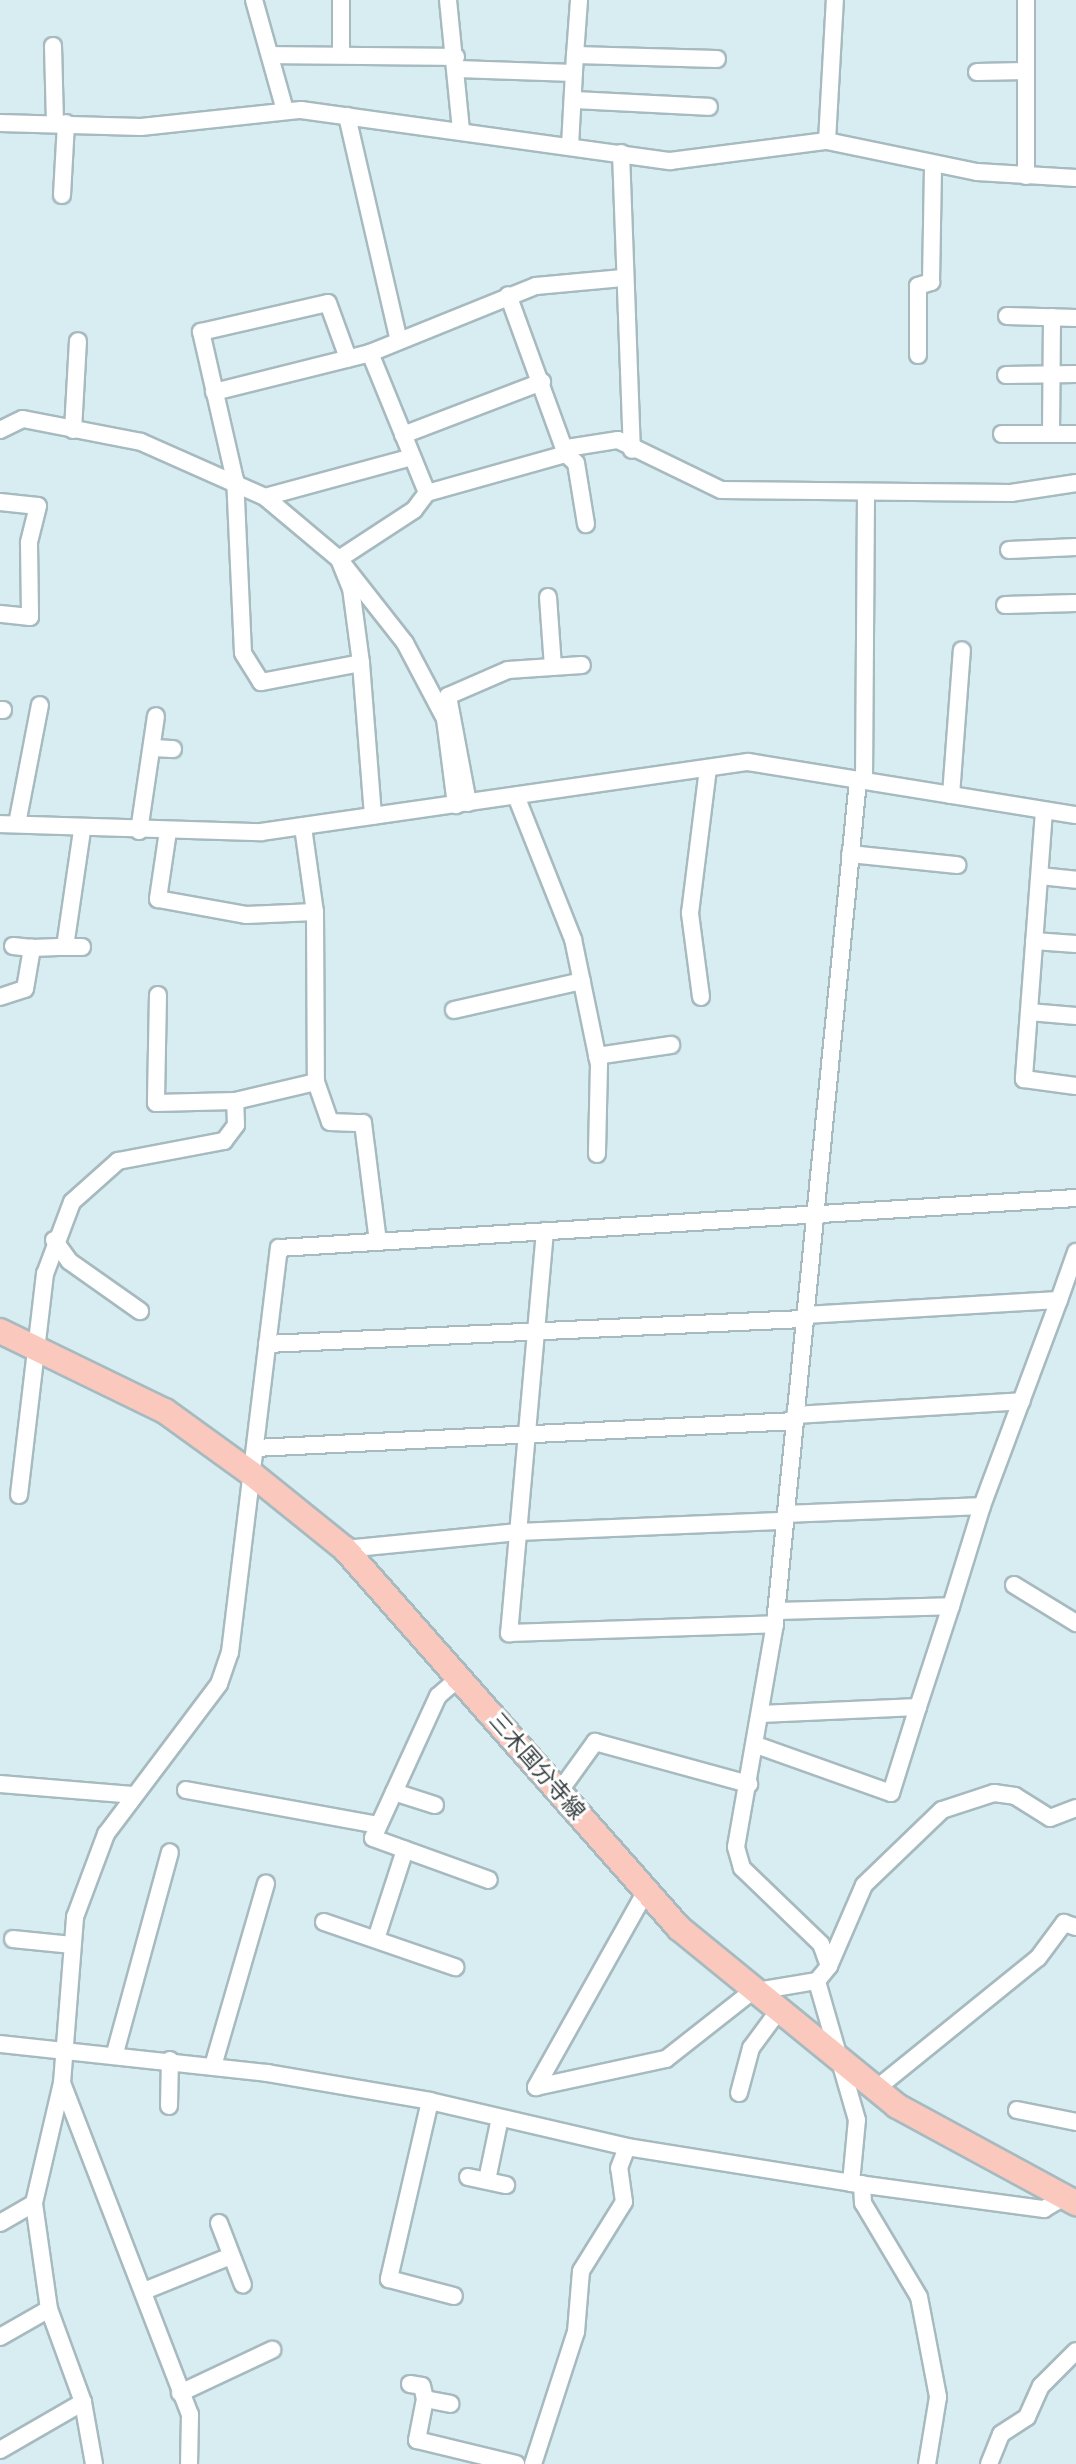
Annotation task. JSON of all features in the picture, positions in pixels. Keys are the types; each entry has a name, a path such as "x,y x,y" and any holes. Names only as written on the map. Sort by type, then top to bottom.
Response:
{"main road":[{"name":"三木国分寺線","path":"0,1331 165,1411 252,1474 345,1549 646,1891 751,1992 876,2089 1070,2200"}],"street":[{"path":"254,0 285,110"},
{"path":"341,0 341,54"},
{"path":"448,0 461,131"},
{"path":"570,146 579,0"},
{"path":"827,141 835,0"},
{"path":"1026,0 1026,176"},
{"path":"53,46 62,195"},
{"path":"270,55 341,54 574,73"},
{"path":"575,55 717,59"},
{"path":"977,72 1026,71"},
{"path":"573,100 709,107"},
{"path":"0,123 141,127 285,110 621,153 723,159 827,141 933,165 1026,176 1076,178"},
{"path":"347,116 398,337"},
{"path":"621,153 623,278 632,450"},
{"path":"918,355 918,286 931,282 933,165"},
{"path":"214,392 370,353 398,337 508,295 623,278"},
{"path":"508,295 567,451 576,463 586,524"},
{"path":"348,358 328,303 201,332 235,480 243,653 261,682 361,663"},
{"path":"1007,316 1076,318"},
{"path":"1051,434 1052,317"},
{"path":"73,430 78,341"},
{"path":"370,353 427,493"},
{"path":"1006,375 1076,374"},
{"path":"403,435 542,382"},
{"path":"0,430 23,419 141,442 235,480 265,497 339,559 397,631 437,702 462,804"},
{"path":"1002,434 1076,434"},
{"path":"339,559 414,510 427,493 567,451 618,440 632,450 721,490 1011,493 1076,483"},
{"path":"265,497 412,457"},
{"path":"829,1966 804,1922 776,1907 742,1868 736,1847 759,1746 760,1714 775,1618 813,1214 850,854 861,780 866,492"},
{"path":"0,502 38,506 29,543 30,617 0,614"},
{"path":"1009,550 1076,547"},
{"path":"339,559 351,588 361,663 373,816"},
{"path":"548,597 553,667"},
{"path":"1005,605 1076,603"},
{"path":"951,795 962,650"},
{"path":"462,804 448,696 508,670 582,665"},
{"path":"40,705 8,824 139,831 303,827 748,762 1076,815"},
{"path":"139,831 156,716"},
{"path":"152,748 173,749"},
{"path":"701,997 690,913 708,768"},
{"path":"516,796 559,889 582,981 597,1056 597,1154"},
{"path":"1044,811 1024,1079 1076,1086"},
{"path":"303,827 315,912 316,1082 330,1122 363,1123 378,1241"},
{"path":"65,947 82,830"},
{"path":"168,831 158,899 246,915 315,912"},
{"path":"850,854 957,865"},
{"path":"1040,876 1076,880"},
{"path":"1034,941 1076,944"},
{"path":"13,946 82,947"},
{"path":"0,997 25,989 32,948"},
{"path":"454,1010 582,981"},
{"path":"158,995 156,1103 235,1101 316,1082"},
{"path":"1029,1012 1076,1016"},
{"path":"597,1056 671,1045"},
{"path":"19,1495 35,1346 54,1240 72,1202 99,1172 118,1161 216,1146 236,1125 235,1101"},
{"path":"94,2464 83,2402 49,2309 34,2203 62,2083 62,2045 72,1945 86,1873 133,1795 219,1684 230,1652 279,1248 1076,1198"},
{"path":"545,1231 509,1633 951,1606"},
{"path":"54,1240 69,1261 140,1311"},
{"path":"759,1746 891,1793 982,1506 1076,1252"},
{"path":"267,1344 804,1317 1059,1300"},
{"path":"255,1448 795,1418 1022,1401"},
{"path":"345,1549 518,1532 982,1506"},
{"path":"1014,1585 1076,1623"},
{"path":"460,1677 438,1696 373,1838 489,1880"},
{"path":"760,1714 918,1707"},
{"path":"559,1792 595,1742 749,1784"},
{"path":"0,1784 133,1795"},
{"path":"186,1790 379,1825"},
{"path":"394,1792 435,1805"},
{"path":"646,1891 536,2087 666,2059 751,1992 817,1981 829,1966 864,1885 942,1810 994,1793 1015,1796 1050,1818 1076,1808"},
{"path":"376,1939 405,1850"},
{"path":"115,2053 170,1852"},
{"path":"213,2066 266,1884"},
{"path":"324,1922 455,1967"},
{"path":"876,2089 1038,1958 1064,1923 1076,1927"},
{"path":"13,1939 72,1945"},
{"path":"817,1981 844,2066 857,2120 857,2183 863,2203 919,2297 938,2397 927,2464"},
{"path":"739,2093 751,2048 776,2014"},
{"path":"0,2044 62,2045 430,2101 627,2147 857,2183 1044,2209 1070,2200"},
{"path":"169,2106 170,2060"},
{"path":"62,2083 190,2414 189,2464"},
{"path":"430,2101 389,2279 454,2296"},
{"path":"1017,2110 1076,2122"},
{"path":"487,2180 500,2118"},
{"path":"533,2464 576,2332 581,2271 624,2202 619,2168 627,2147"},
{"path":"468,2177 506,2185"},
{"path":"0,2223 34,2203"},
{"path":"219,2223 243,2285"},
{"path":"144,2291 231,2256"},
{"path":"0,2337 49,2309"},
{"path":"180,2393 272,2350"},
{"path":"989,2464 1001,2434 1027,2417 1041,2386 1076,2351"},
{"path":"410,2384 422,2386 425,2399 417,2440 516,2464"},
{"path":"425,2399 451,2404"},
{"path":"0,2450 83,2402"}]}
